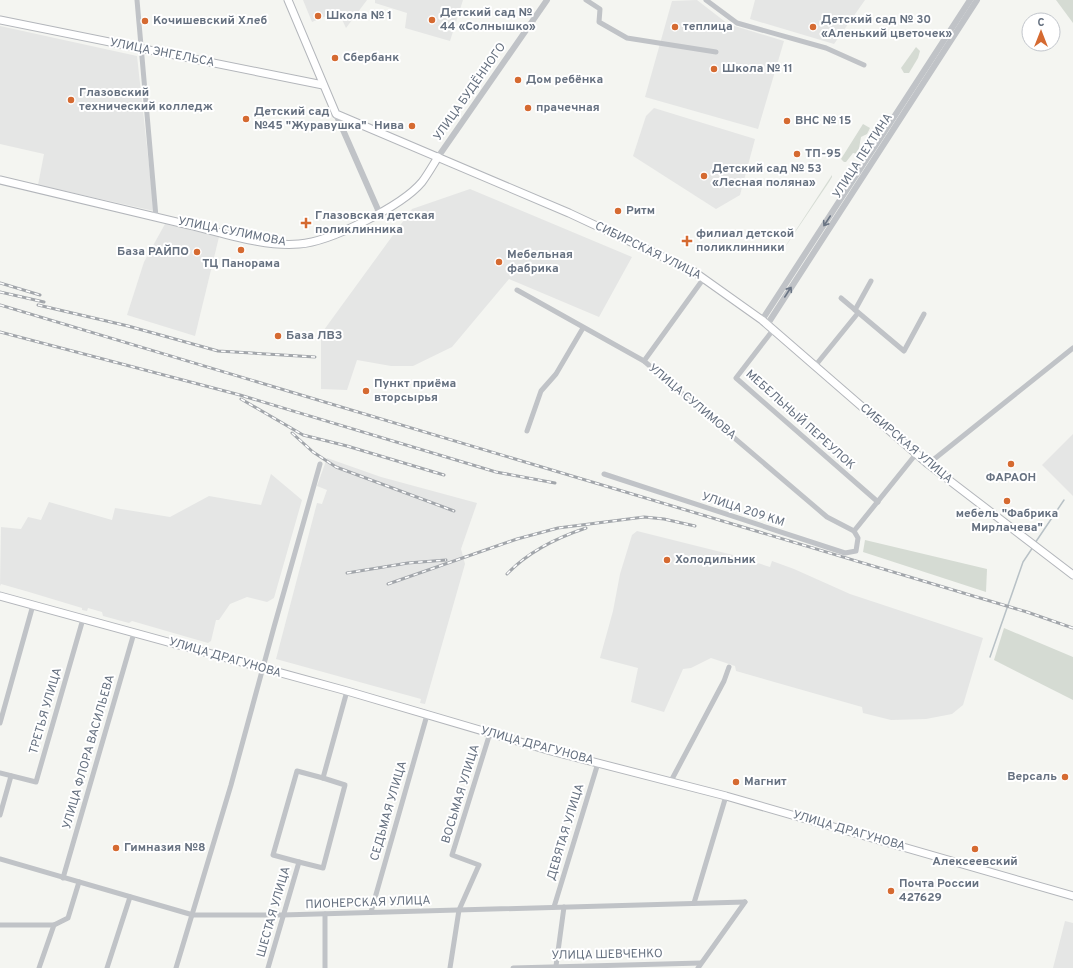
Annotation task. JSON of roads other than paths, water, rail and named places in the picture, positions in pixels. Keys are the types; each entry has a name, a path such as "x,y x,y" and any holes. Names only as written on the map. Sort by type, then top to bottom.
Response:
{"main road":[{"path":"288,0 336,114"},
{"name":"УЛИЦА ЭНГЕЛЬСА","path":"0,20 323,85"},
{"name":"СИБИРСКАЯ УЛИЦА","path":"336,114 569,213 652,251 704,278 764,322 928,464 1073,575"},
{"name":"УЛИЦА СУЛИМОВА","path":"0,180 276,244 300,244 318,241 333,235 379,212 413,190 421,182 438,157"},
{"name":"УЛИЦА ДРАГУНОВА","path":"0,596 347,691 598,763 726,796 1073,896"}],"street":[{"path":"137,0 140,49 156,217"},
{"name":"УЛИЦА БУДЁННОГО","path":"438,157 547,0"},
{"path":"586,0 600,9 599,22 627,38 716,52"},
{"path":"706,0 737,23 826,48 864,65"},
{"name":"УЛИЦА ПЕХТИНА","path":"764,322 970,0"},
{"name":"УЛИЦА ПЕХТИНА","path":"764,322 977,0"},
{"path":"336,114 379,212"},
{"path":"644,361 704,278"},
{"path":"815,366 856,311 871,281"},
{"name":"УЛИЦА СУЛИМОВА","path":"517,290 644,361 827,517 854,531"},
{"path":"841,298 904,351 924,314"},
{"path":"527,430 541,391 556,374 583,328"},
{"name":"МЕБЕЛЬНЫЙ ПЕРЕУЛОК","path":"773,330 736,378 878,502"},
{"path":"928,464 1073,348"},
{"path":"854,531 916,454"},
{"path":"176,968 231,785 262,668 320,464"},
{"name":"УЛИЦА 209 КМ","path":"604,474 845,553 856,551 858,538 854,531"},
{"path":"0,724 33,605"},
{"name":"ТРЕТЬЯ УЛИЦА","path":"0,773 36,782 83,619"},
{"name":"УЛИЦА ФЛОРА ВАСИЛЬЕВА","path":"63,878 134,633"},
{"path":"671,781 724,681 729,667"},
{"path":"323,778 347,691"},
{"name":"СЕДЬМАЯ УЛИЦА","path":"371,912 427,715"},
{"name":"ВОСЬМАЯ УЛИЦА","path":"459,910 480,865 452,855 490,733"},
{"name":"ДЕВЯТАЯ УЛИЦА","path":"554,907 598,763"},
{"name":"ШЕСТАЯ УЛИЦА","path":"297,771 323,778 345,785 324,868 273,855 297,771"},
{"path":"0,815 11,776"},
{"path":"694,903 726,796"},
{"name":"ПИОНЕРСКАЯ УЛИЦА","path":"0,859 193,915 325,914 745,902 701,963"},
{"name":"ШЕСТАЯ УЛИЦА","path":"268,968 282,915 299,862"},
{"path":"0,925 54,925 68,918 79,882"},
{"path":"107,968 130,897"},
{"path":"556,966 564,907"},
{"path":"450,968 459,910"},
{"path":"325,914 325,968"},
{"path":"39,968 54,925"},
{"path":"698,968 701,963"},
{"name":"УЛИЦА ШЕВЧЕНКО","path":"513,968 701,963"}],"waterway":[{"path":"1035,543 1064,500"},
{"path":"990,657 1023,562 1033,547"}],"railway":[{"path":"0,283 40,295"},
{"path":"0,292 44,302"},
{"path":"0,305 1027,612 1073,628"},
{"path":"38,305 128,326 218,351 315,357"},
{"path":"0,332 240,395 496,472 555,483"},
{"path":"241,399 303,435 347,446 444,475"},
{"path":"292,433 313,452 336,467 454,511"},
{"path":"388,584 517,539 558,528 644,517 664,519 695,526"},
{"path":"507,574 524,559 544,546 564,536 586,528"},
{"path":"347,573 408,563 446,560"}],"place":[{"name":"Школа № 1","path":"318,16"},
{"name":"Детский сад № 44 «Солнышко»","path":"432,20"},
{"name":"Кочишевский Хлеб","path":"145,21"},
{"name":"теплица","path":"675,27"},
{"name":"Детский сад № 30 «Аленький цветочек»","path":"813,27"},
{"name":"Сбербанк","path":"335,58"},
{"name":"Школа № 11","path":"714,69"},
{"name":"Дом ребёнка","path":"518,80"},
{"name":"Глазовский технический колледж","path":"71,100"},
{"name":"прачечная","path":"528,108"},
{"name":"Детский сад №45 \"Журавушка\"","path":"246,119"},
{"name":"ВНС № 15","path":"787,121"},
{"name":"Нива","path":"412,126"},
{"name":"ТП-95","path":"797,154"},
{"name":"Детский сад № 53 «Лесная поляна»","path":"704,176"},
{"name":"Ритм","path":"618,211"},
{"name":"Глазовская детская поликлинника","path":"306,223"},
{"name":"филиал детской поликлинники","path":"687,241"},
{"name":"ТЦ Панорама","path":"241,250"},
{"name":"База РАЙПО","path":"197,252"},
{"name":"Мебельная фабрика","path":"499,262"},
{"name":"База ЛВЗ","path":"278,336"},
{"name":"Пункт приёма вторсырья","path":"366,391"},
{"name":"ФАРАОН","path":"1011,464"},
{"name":"мебель \"Фабрика Мирлачева\"","path":"1007,501"},
{"name":"Холодильник","path":"667,560"},
{"name":"Версаль","path":"1065,777"},
{"name":"Магнит","path":"736,782"},
{"name":"Гимназия №8","path":"116,848"},
{"name":"Алексеевский","path":"975,849"},
{"name":"Почта России 427629","path":"891,891"}]}
